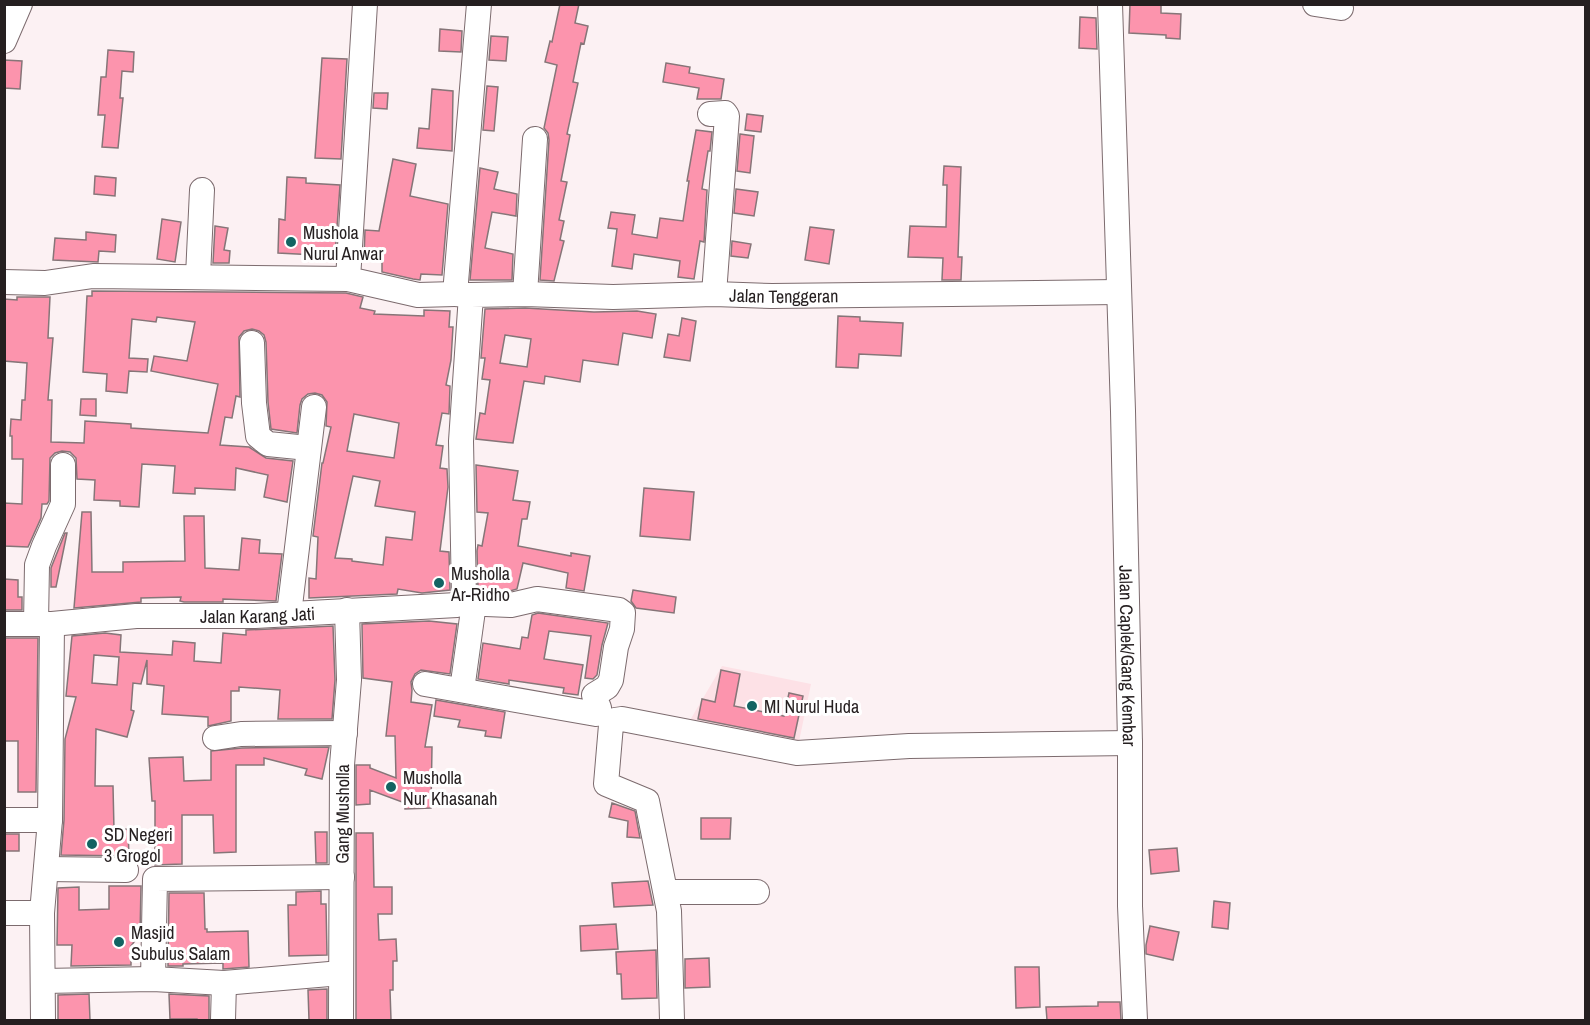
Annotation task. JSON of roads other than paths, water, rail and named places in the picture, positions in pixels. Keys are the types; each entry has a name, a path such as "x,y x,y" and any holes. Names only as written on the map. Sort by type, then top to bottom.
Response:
{"street":[{"path":"4,41 20,4"},
{"path":"348,279 365,4"},
{"path":"425,684 462,690 467,603 464,597 461,441 463,295 479,4"},
{"path":"1110,4 1118,292"},
{"path":"1315,4 1341,8"},
{"path":"710,114 725,113 727,116 714,294"},
{"path":"525,294 535,139"},
{"path":"198,276 202,190"},
{"name":"Jalan Tenggeran","path":"4,282 45,283 93,276 348,279 418,295 525,294 613,297 714,294 772,296 1118,292"},
{"name":"Jalan Caplek/Gang Kembar","path":"1118,292 1123,411 1130,742 1130,906 1135,1020"},
{"path":"252,343 254,403 258,436 268,444 308,448"},
{"path":"289,614 314,407"},
{"path":"43,1020 42,913 50,820 44,623 38,565 63,504 63,465"},
{"name":"Jalan Karang Jati","path":"4,624 136,616 289,614 467,603 511,605 537,599 619,610 624,616 609,684 594,695 599,708 597,714 462,690"},
{"name":"Gang Musholla","path":"341,1020 342,765 349,680 347,610"},
{"path":"672,1020 667,892 648,801 606,784 611,725 618,718 797,753 909,746 1130,742"},
{"path":"215,738 241,734 345,733"},
{"path":"4,820 50,820"},
{"path":"45,869 126,870"},
{"path":"153,979 155,879 342,877"},
{"path":"667,892 757,892"},
{"path":"4,913 42,913"},
{"path":"43,981 153,979 224,983 341,973"},
{"path":"223,1020 224,983"}],"place":[{"name":"Mushola Nurul Anwar","path":"291,242"},
{"name":"Musholla Ar-Ridho","path":"439,583"},
{"name":"MI Nurul Huda","path":"752,706"},
{"name":"Musholla Nur Khasanah","path":"391,787"},
{"name":"SD Negeri 3 Grogol","path":"92,844"},
{"name":"Masjid Subulus Salam","path":"119,942"}]}
